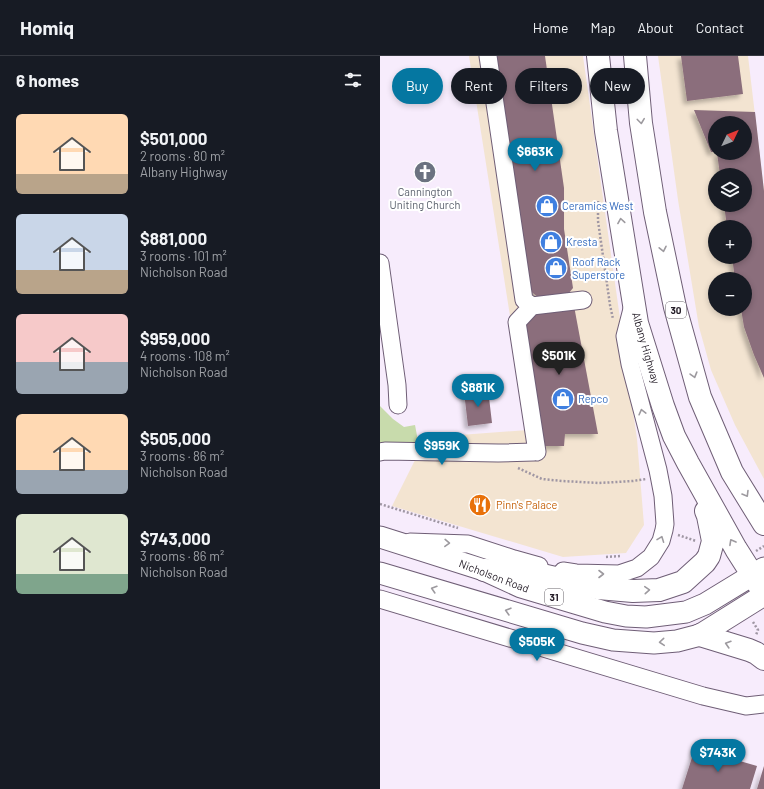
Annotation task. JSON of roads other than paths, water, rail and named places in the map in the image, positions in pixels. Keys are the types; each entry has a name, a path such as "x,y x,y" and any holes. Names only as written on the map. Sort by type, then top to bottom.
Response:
{"highway":[{"name":"Albany Highway","path":"598,56 606,131 637,323 674,436 736,549 758,571 764,594"},
{"name":"30","path":"635,56 641,123 655,212 675,307 700,397 732,472 764,524"},
{"path":"484,570 525,571 598,588 633,591 659,590 683,582 705,562 709,556 713,541 708,516 688,464"},
{"path":"700,635 749,650 764,659"}],"main road":[{"name":"Nicholson Road","path":"387,539 484,570 521,587 605,612 626,616 646,617 686,612 705,604 758,571"},
{"name":"31","path":"380,573 582,633 613,640 654,643 678,641 700,635 764,594"}],"street":[{"path":"488,56 524,300 532,306"},
{"path":"380,263 383,299 397,385 398,405"},
{"path":"380,452 535,452 517,322 532,306 583,300"},
{"path":"387,539 468,544 514,559 576,573 620,574 637,568 651,557 661,541 665,524 663,496 658,470 630,364 625,336 634,301"},
{"path":"380,599 703,696 746,706 764,704"}],"place":[{"name":"Cannington Uniting Church","path":"425,172"},
{"name":"Ceramics West","path":"547,206"},
{"name":"Kresta","path":"551,242"},
{"name":"Roof Rack Superstore","path":"556,268"},
{"name":"Repco","path":"563,399"},
{"name":"Pinn's Palace","path":"480,505"}]}
